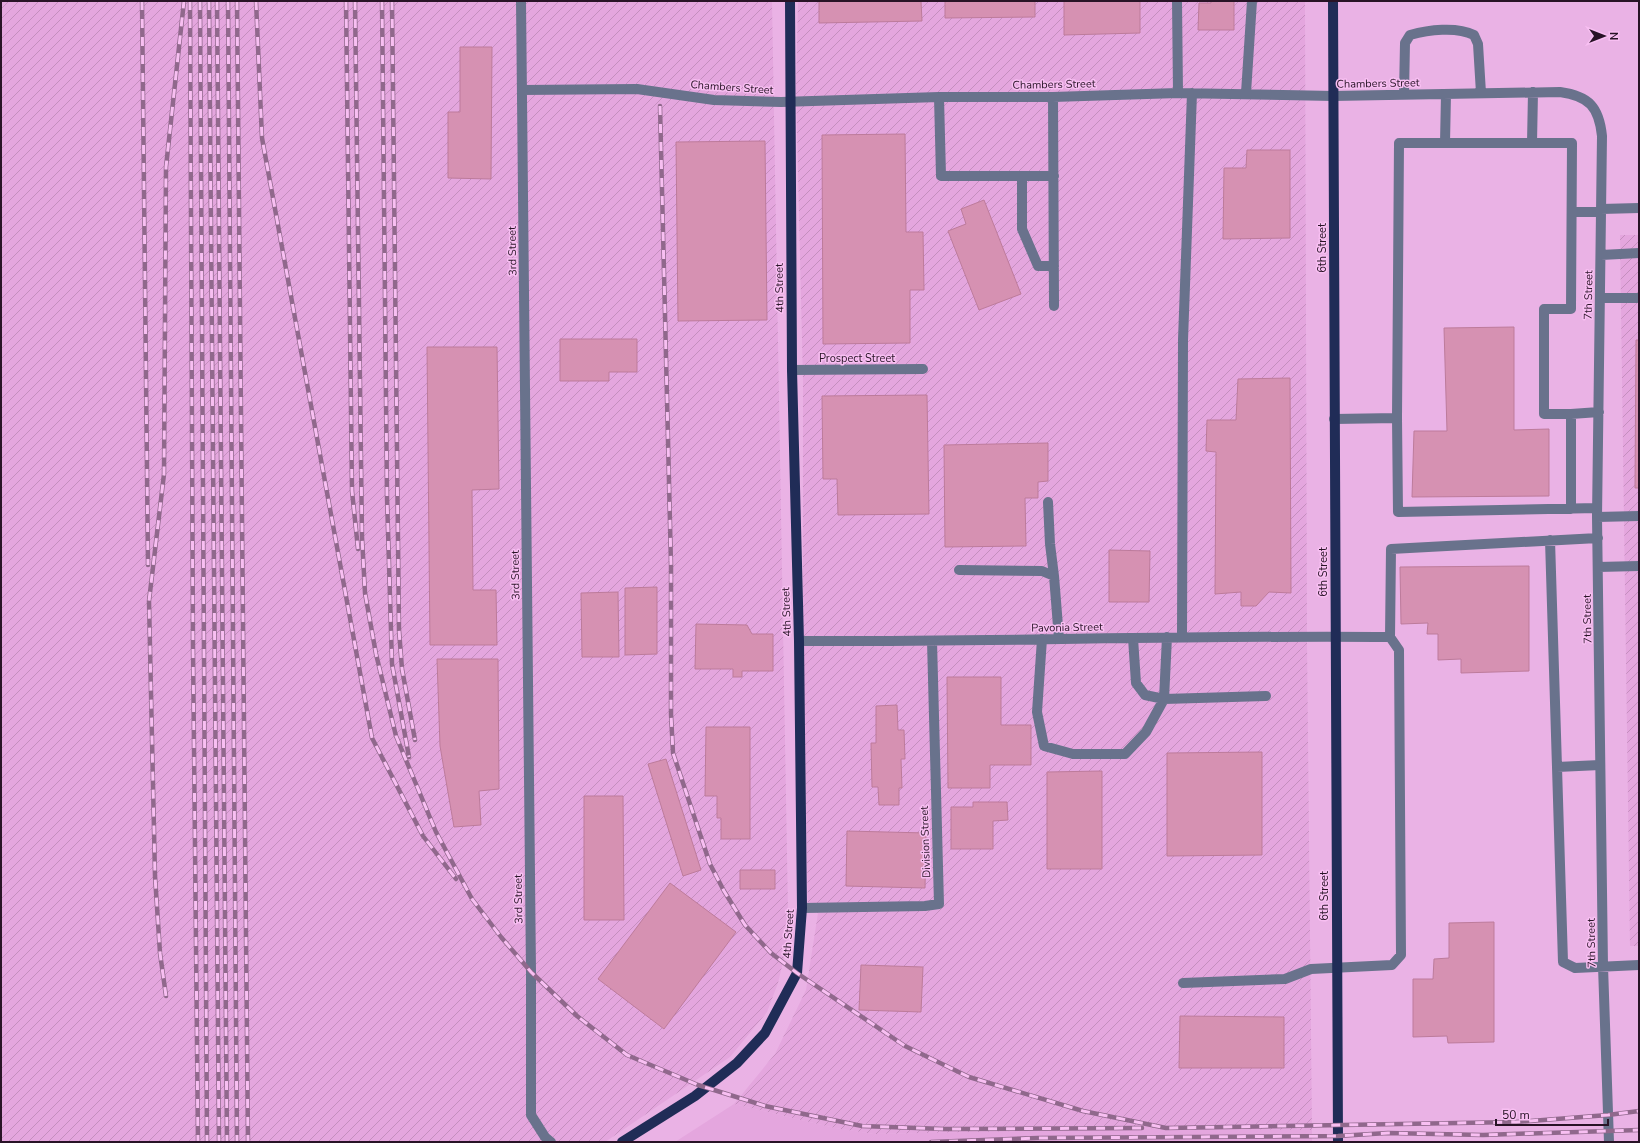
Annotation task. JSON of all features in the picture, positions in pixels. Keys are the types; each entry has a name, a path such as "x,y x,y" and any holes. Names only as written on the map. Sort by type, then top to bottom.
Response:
{"main road":[{"name":"4th Street","path":"622,1142 695,1096 737,1063 765,1033 797,973 802,908 799,641 792,370 790,1"},
{"name":"6th Street","path":"1333,1 1338,1142"}],"street":[{"name":"3rd Street","path":"521,1 531,956 530,1087 531,1115 545,1137 551,1142"},
{"path":"1177,1 1178,93"},
{"path":"1246,93 1252,1"},
{"path":"1404,94 1405,43 1410,34 1465,30 1474,34 1478,44 1481,93"},
{"name":"Chambers Street","path":"522,90 637,89 714,100 790,102 939,96 1053,97 1178,93 1246,93 1333,96 1560,92 1587,99"},
{"path":"1532,143 1533,92"},
{"path":"1182,637 1182,340 1192,93"},
{"path":"1445,143 1446,94"},
{"path":"939,96 941,176 1054,176"},
{"path":"1053,97 1054,306"},
{"name":"7th Street","path":"1587,99 1595,110 1600,122 1601,256 1597,513 1603,966 1609,1142"},
{"path":"1599,412 1544,414 1544,309 1571,309 1572,143 1399,143 1397,418 1398,512 1571,509 1597,513 1639,516"},
{"path":"1022,176 1022,229 1038,266 1054,266"},
{"path":"1572,212 1639,208"},
{"path":"1601,256 1639,253"},
{"path":"1600,298 1639,298"},
{"name":"Prospect Street","path":"792,370 922,369"},
{"path":"1571,414 1571,509"},
{"path":"1334,419 1397,418"},
{"path":"1048,502 1050,544 1059,639"},
{"path":"1182,983 1285,979 1311,969 1392,965 1401,955 1399,650 1390,637 1391,549 1598,538"},
{"path":"1550,540 1563,962 1575,968 1639,965"},
{"path":"1598,567 1639,566"},
{"path":"959,570 1042,571 1054,576"},
{"path":"1042,639 1037,712 1044,746 1073,754 1125,754 1146,732 1164,699 1167,637"},
{"name":"Pavonia Street","path":"799,641 932,641 1167,637 1390,637"},
{"path":"1133,638 1136,683 1145,695 1164,699 1266,696"},
{"name":"Division Street","path":"802,908 926,906 939,904 932,641"},
{"path":"1557,767 1600,764"}],"shaded area":[{"path":"1,1 772,1 788,911 786,949 778,983 767,1012 730,1057 605,1142 1,1142"},
{"path":"798,1 1305,1 1307,642 1312,1130 1166,1128 874,1134 835,1128 734,1104 775,1054 806,990 818,913 808,913 803,647 803,380 796,90"},
{"path":"1620,235 1639,235 1639,946 1630,946"},
{"path":"734,1104 835,1128 874,1134 1166,1128 1312,1130 1312,1142 675,1142"}],"building":[{"path":"819,1 921,1 922,21 819,23"},
{"path":"945,1 1035,1 1035,17 945,18"},
{"path":"1064,1 1140,1 1140,33 1064,35"},
{"path":"1211,1 1234,1 1234,30 1198,30 1199,3 1211,3"},
{"path":"460,47 492,47 491,179 448,178 448,112 460,112"},
{"path":"905,134 906,232 923,232 924,290 910,290 910,343 823,344 822,135"},
{"path":"765,141 767,320 678,321 676,142"},
{"path":"1247,150 1290,150 1290,238 1223,239 1224,168 1246,168"},
{"path":"984,200 1021,294 979,310 948,231 966,224 961,209"},
{"path":"1514,327 1514,430 1549,429 1549,496 1412,497 1414,431 1447,431 1444,328"},
{"path":"560,339 637,339 637,372 609,372 609,381 560,381"},
{"path":"1636,340 1639,340 1639,488 1635,488"},
{"path":"427,347 497,347 499,489 472,490 473,590 496,590 497,645 430,645"},
{"path":"1290,378 1291,593 1269,592 1256,606 1241,606 1241,592 1215,594 1216,452 1206,451 1207,420 1236,420 1238,379"},
{"path":"927,395 929,514 838,515 837,479 823,479 822,396"},
{"path":"1048,443 1048,481 1038,482 1038,498 1025,498 1026,546 945,547 944,445"},
{"path":"1109,550 1150,551 1149,602 1109,602"},
{"path":"1529,566 1529,671 1461,673 1461,659 1438,660 1438,634 1427,634 1428,623 1401,624 1400,567"},
{"path":"657,587 657,654 625,655 625,588"},
{"path":"618,592 619,657 582,657 581,593"},
{"path":"696,624 747,625 752,634 773,634 773,671 742,671 742,677 733,677 733,669 695,669"},
{"path":"437,659 498,659 499,789 479,791 481,825 454,827 440,746"},
{"path":"947,677 1001,677 1001,725 1031,725 1031,765 990,765 990,788 948,788"},
{"path":"897,705 898,730 904,730 905,759 901,759 902,788 899,788 899,805 879,805 878,787 872,787 871,743 876,743 876,706"},
{"path":"706,727 750,727 750,839 721,839 721,818 717,818 717,796 705,796"},
{"path":"1262,752 1262,855 1167,856 1167,753"},
{"path":"666,759 701,870 683,876 648,764"},
{"path":"1102,771 1102,869 1047,869 1047,772"},
{"path":"584,796 623,796 624,920 584,920"},
{"path":"973,802 1007,802 1008,820 993,821 993,849 951,849 951,807 973,807"},
{"path":"847,831 926,833 925,888 846,886"},
{"path":"740,870 775,870 775,889 740,889"},
{"path":"670,883 736,932 664,1029 598,979"},
{"path":"1494,922 1494,1042 1448,1043 1447,1036 1413,1037 1413,979 1433,979 1434,959 1449,958 1449,923"},
{"path":"861,965 923,967 921,1012 859,1010"},
{"path":"1180,1016 1284,1017 1284,1068 1179,1068"}],"railway":[{"path":"142,1 148,565"},
{"path":"166,996 160,953 155,876 149,601 164,474 166,167 184,1"},
{"path":"190,1 193,648 198,1142"},
{"path":"200,1 207,1142"},
{"path":"209,1 219,1142"},
{"path":"217,1 227,1142"},
{"path":"228,1 237,1142"},
{"path":"237,1 248,1142"},
{"path":"256,1 262,138 372,738 423,836 456,879"},
{"path":"346,1 352,491 358,549"},
{"path":"355,1 362,537 365,593 376,654 396,736 436,832 472,899 501,937 531,972 577,1016 627,1055 698,1085 765,1106 862,1126 944,1129 1142,1128"},
{"path":"382,1 387,497 392,664 409,757"},
{"path":"392,1 399,630 402,669 415,740"},
{"path":"660,106 671,565 671,714 673,753 710,864 724,891 745,925 771,953 797,973 905,1046 969,1077 1083,1111 1166,1128 1516,1122 1608,1115 1639,1111"},
{"path":"931,1142 1038,1138 1338,1136 1388,1133 1483,1135 1639,1130"}]}
